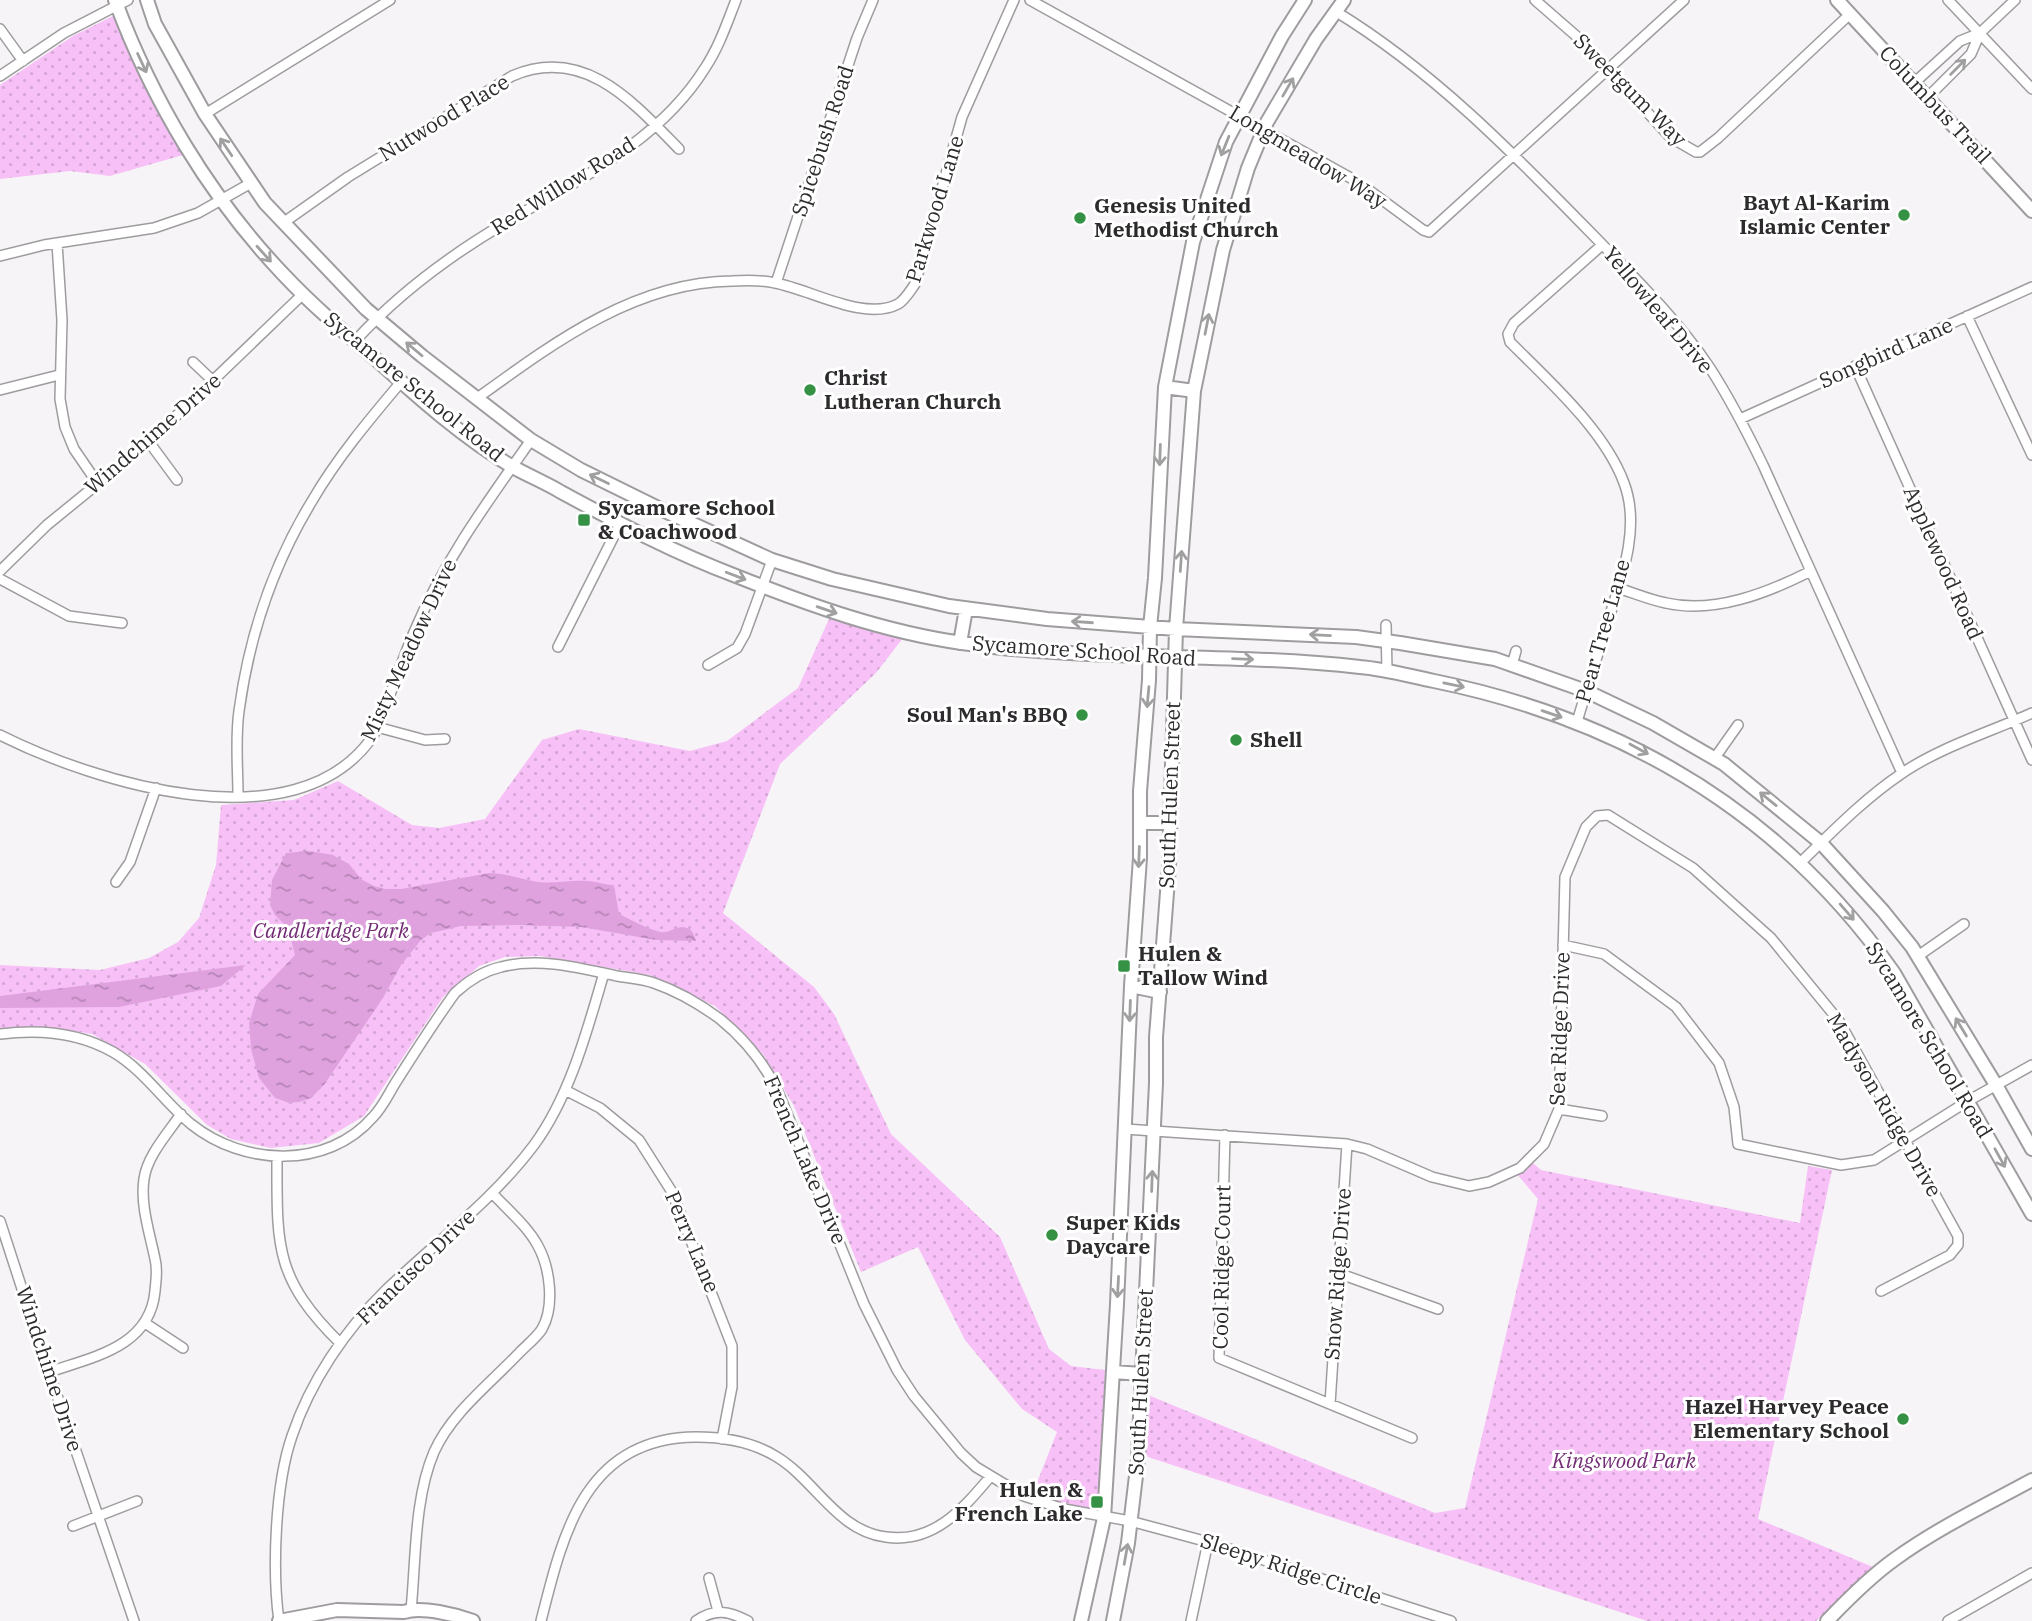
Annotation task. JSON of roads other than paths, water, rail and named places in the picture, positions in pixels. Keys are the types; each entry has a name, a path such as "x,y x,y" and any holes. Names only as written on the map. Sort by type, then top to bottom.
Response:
{"main road":[{"name":"Sycamore School Road","path":"147,0 155,24 205,114 251,183 283,223 376,317 531,440 581,470 656,507 772,560 832,579 966,609 1047,619 1387,641 1512,664 1586,691 1653,723 1724,764 1821,843 1883,911 1918,956 2032,1149"},
{"name":"South Hulen Street","path":"1082,1621 1104,1518 1165,387 1193,242 1226,142 1282,36 1305,0"},
{"name":"South Hulen Street","path":"1113,1621 1138,1459 1160,992 1171,823 1176,629 1194,391 1223,250 1248,168 1264,130 1316,39 1344,0"},
{"name":"Columbus Trail","path":"1837,0 2032,211"},
{"name":"Sycamore School Road","path":"120,2 157,97 176,131 256,244 303,294 401,382 512,467 676,552 835,613 960,643 1038,652 1301,662 1387,671 1492,693 1577,722 1629,744 1697,783 1754,822 1800,863 1875,946 1894,973 2032,1214"},
{"path":"1165,387 1194,391"},
{"path":"960,643 966,609"},
{"path":"1140,823 1171,823"},
{"path":"1131,986 1160,992"},
{"path":"1113,1372 1143,1374"},
{"path":"1827,1621 1849,1598 1895,1559 2032,1480"},
{"path":"279,1621 337,1610 411,1610 453,1615 474,1621"}],"street":[{"path":"205,114 390,0"},
{"name":"Spicebush Road","path":"776,283 857,38 873,0"},
{"name":"Parkwood Lane","path":"476,399 532,358 606,314 663,291 689,285 728,281 776,283 864,309 882,309 899,303 915,284 962,117 1014,0"},
{"name":"Longmeadow Way","path":"1030,0 1358,182 1429,232 1684,0"},
{"name":"Sweetgum Way","path":"1535,0 1582,41 1670,137 1689,150 1700,152 1850,14"},
{"path":"1948,0 2032,89"},
{"path":"1914,83 1960,41 1980,33 2015,0"},
{"name":"Red Willow Road","path":"355,341 376,317 405,291 448,258 595,171 656,125 704,69 718,44 733,1"},
{"path":"0,76 64,33 120,2"},
{"name":"Yellowleaf Drive","path":"1335,12 1361,27 1432,80 1514,155 1683,333 1709,367 1740,419 1902,773"},
{"path":"0,29 23,61"},
{"path":"1928,97 1971,54 1980,33"},
{"name":"Nutwood Place","path":"283,223 348,177 512,76 545,66 578,70 624,94 679,149"},
{"path":"0,256 57,243 154,228 198,213 251,183"},
{"path":"57,243 62,320 60,399 65,427 85,468 97,484"},
{"name":"Pear Tree Lane","path":"1577,722 1623,572 1630,520 1629,500 1625,483 1585,419 1510,342 1508,334 1514,323 1602,245"},
{"name":"Songbird Lane","path":"1740,419 2032,287"},
{"name":"Windchime Drive","path":"0,571 47,525 149,442 303,294"},
{"path":"1967,316 2032,455"},
{"path":"193,362 214,382"},
{"name":"Applewood Road","path":"1855,366 2032,760"},
{"path":"0,390 59,375"},
{"path":"238,796 239,713 257,624 268,589 313,499 354,440 401,382"},
{"name":"Misty Meadow Drive","path":"0,735 56,761 112,779 204,796 273,795 299,790 339,772 359,753 377,727 415,631 441,575 531,440"},
{"path":"149,442 177,480"},
{"path":"558,646 620,524"},
{"path":"708,665 737,648 745,634 772,560"},
{"path":"1618,588 1667,603 1712,605 1786,584 1809,572"},
{"path":"0,579 69,616 122,623"},
{"path":"1387,625 1387,671"},
{"path":"1512,664 1516,651"},
{"path":"1800,863 1860,806 1902,773 1959,744 2032,713"},
{"path":"1714,759 1738,725"},
{"path":"377,727 425,740 446,739"},
{"path":"117,882 130,862 156,788"},
{"name":"Sea Ridge Drive","path":"1125,1129 1347,1144 1367,1149 1432,1177 1469,1186 1489,1182 1520,1168 1544,1144 1559,1110 1564,877 1586,827 1597,816"},
{"name":"Madyson Ridge Drive","path":"1597,816 1608,816 1693,868 1771,938 1839,1021 1959,1241 1950,1255 1881,1291"},
{"path":"1918,956 1964,923"},
{"path":"1563,945 1604,954 1676,1007 1719,1063 1734,1107 1738,1144 1841,1165 1874,1160 1968,1101 2032,1065"},
{"name":"French Lake Drive","path":"0,1034 45,1032 92,1042 131,1065 198,1129 222,1144 233,1149 278,1158 328,1148 353,1137 375,1116 455,993 466,983 500,967 527,963 570,967 654,983 718,1018 736,1033 766,1067 864,1304 897,1370 914,1396 961,1453 990,1477 1024,1496 1064,1509 1130,1521"},
{"name":"Francisco Drive","path":"279,1621 275,1554 284,1467 291,1437 303,1408 340,1343 385,1291 493,1194 534,1144 565,1090 604,973"},
{"name":"Perry Lane","path":"565,1090 600,1108 639,1140 672,1192 733,1346 732,1387 722,1439"},
{"path":"1559,1110 1602,1116"},
{"path":"49,1372 110,1352 130,1339 145,1323 154,1304 157,1268 145,1213 144,1180 148,1164 181,1114"},
{"name":"Cool Ridge Court","path":"1225,1135 1219,1358 1412,1438"},
{"name":"Snow Ridge Drive","path":"1330,1404 1347,1144"},
{"path":"278,1158 277,1229 281,1255 295,1289 320,1323 340,1343"},
{"path":"411,1610 419,1509 434,1453 460,1413 542,1328 548,1307 549,1284 538,1245 493,1194"},
{"name":"Windchime Drive","path":"0,1221 134,1621"},
{"path":"1338,1273 1438,1309"},
{"path":"145,1323 183,1348"},
{"path":"541,1621 558,1554 573,1516 587,1491 616,1461 646,1446 683,1437 740,1441 776,1456 790,1466 849,1523 886,1537 922,1534 938,1527 967,1504 990,1477"},
{"path":"73,1526 137,1501"},
{"name":"Sleepy Ridge Circle","path":"1130,1521 1208,1542 1451,1621"},
{"path":"1191,1621 1208,1542"},
{"path":"1948,1621 1962,1618 2032,1573"},
{"path":"709,1578 718,1611"},
{"path":"696,1621 718,1611 748,1621"}],"water":[{"path":"309,851 333,855 349,864 361,879 386,889 401,889 489,873 538,882 587,881 614,885 619,914 660,932 687,928 692,931 696,941 656,940 581,927 519,925 461,926 431,933 421,940 401,965 383,998 324,1085 311,1098 289,1103 275,1098 259,1078 251,1049 249,1023 258,994 295,955 288,928 275,915 270,905 272,880 286,853"},
{"path":"246,965 221,986 119,1007 0,1008 0,996"}],"place":[{"name":"Bayt Al-Karim Islamic Center","path":"1904,215"},
{"name":"Genesis United Methodist Church","path":"1080,218"},
{"name":"Christ Lutheran Church","path":"810,390"},
{"name":"Sycamore School & Coachwood","path":"584,520"},
{"name":"Soul Man's BBQ","path":"1082,715"},
{"name":"Shell","path":"1236,740"},
{"name":"Hulen & Tallow Wind","path":"1124,966"},
{"name":"Super Kids Daycare","path":"1052,1235"},
{"name":"Hazel Harvey Peace Elementary School","path":"1903,1419"},
{"name":"Hulen & French Lake","path":"1097,1502"}],"park label":[{"name":"Candleridge Park","path":"331,931"},
{"name":"Kingswood Park","path":"1624,1461"}]}
